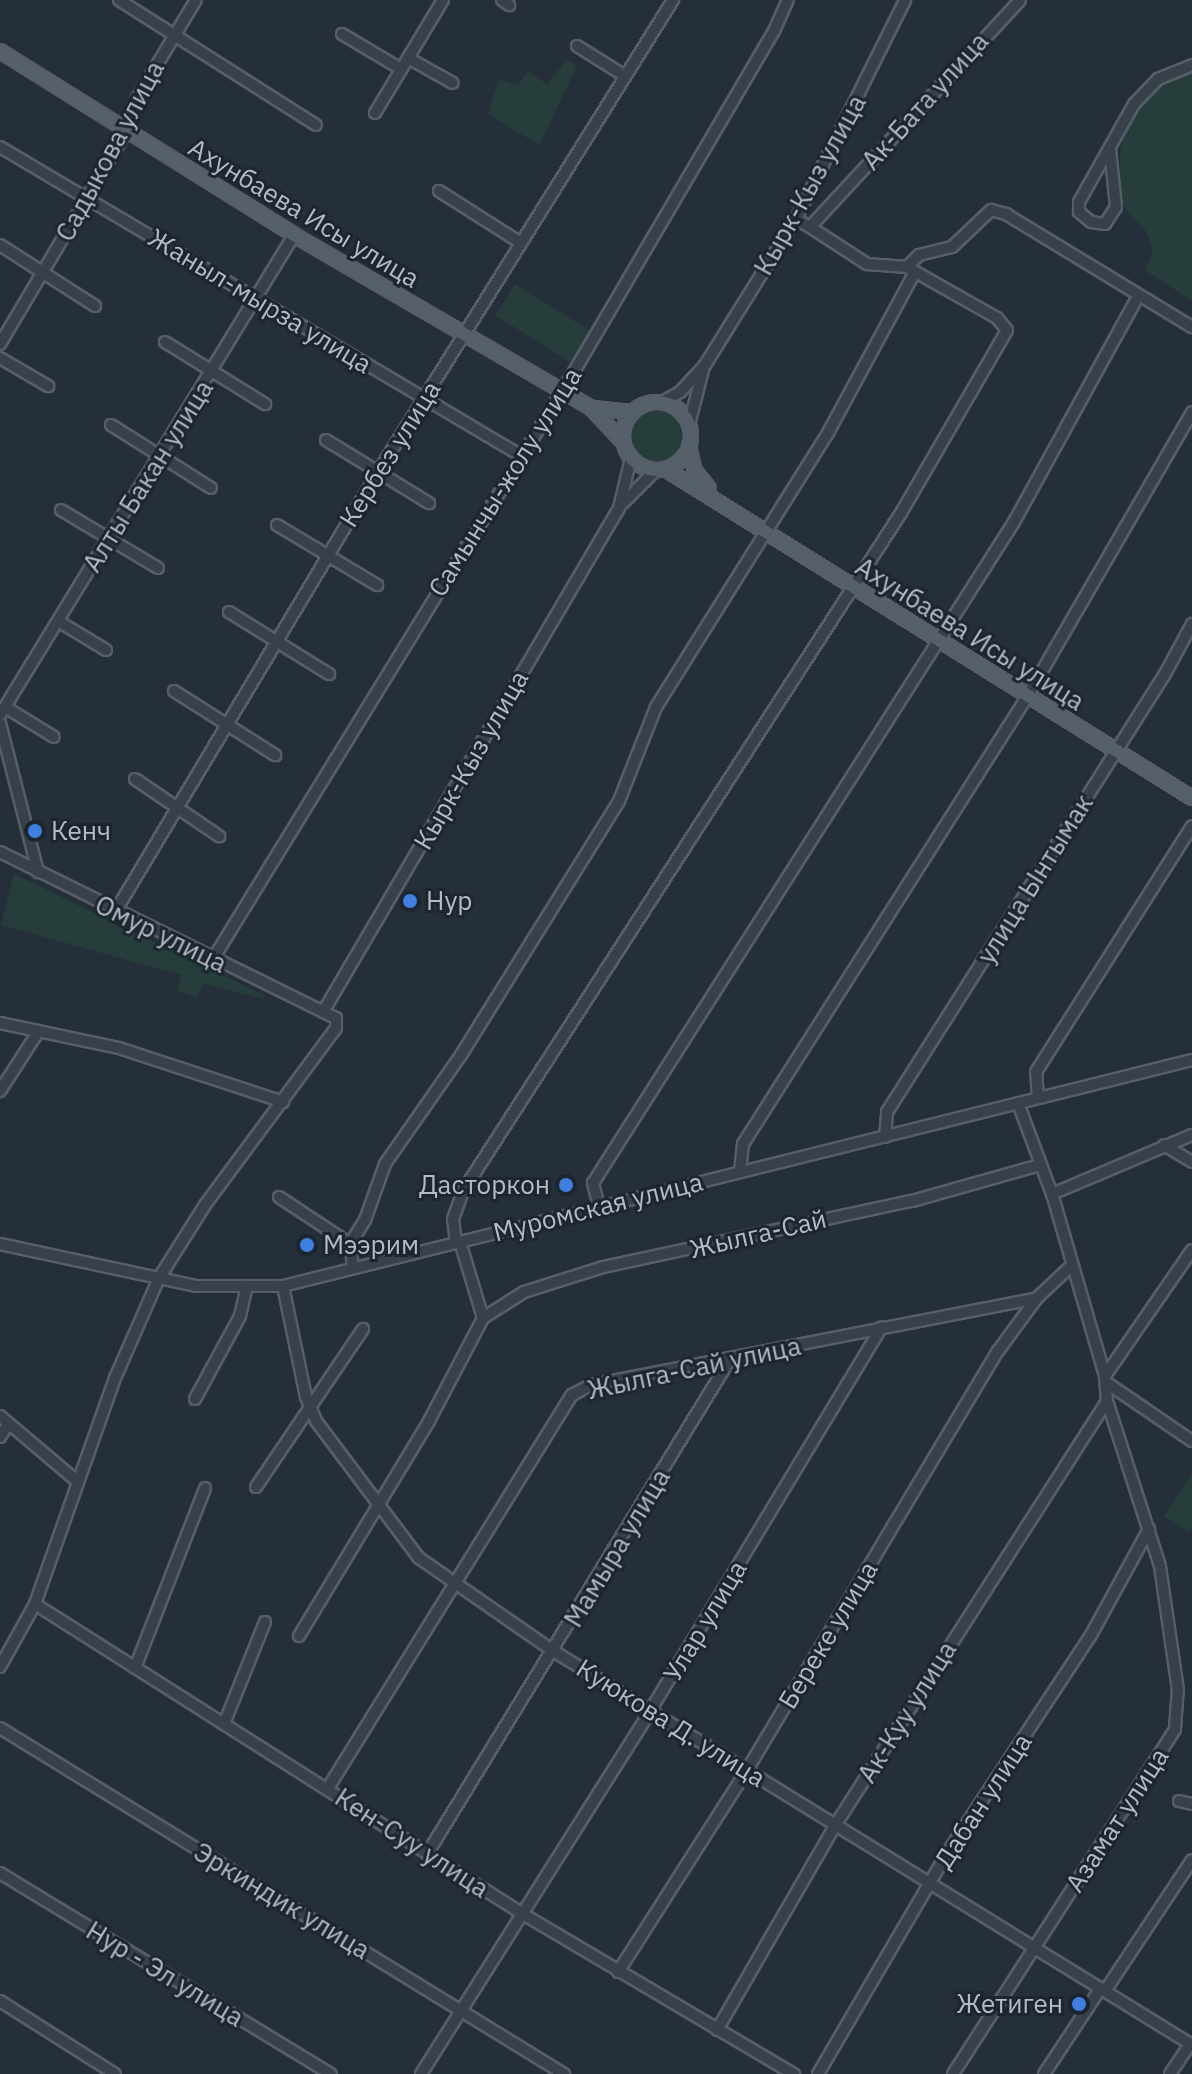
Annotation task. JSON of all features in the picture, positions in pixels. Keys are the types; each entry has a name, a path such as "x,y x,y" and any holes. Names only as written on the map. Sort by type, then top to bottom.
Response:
{"main road":[{"name":"Ахунбаева Исы улица","path":"0,51 294,235 590,407 622,441"},
{"path":"662,402 681,412 689,425 689,446 681,460 660,470 631,458 622,441 632,412 662,402"},
{"name":"Ахунбаева Исы улица","path":"590,407 632,412"},
{"name":"Ахунбаева Исы улица","path":"689,446 695,471 727,504"},
{"name":"Ахунбаева Исы улица","path":"660,470 727,504 940,642 1192,798"}],"street":[{"path":"119,0 316,125"},
{"name":"Садыкова улица","path":"0,344 88,199 126,132 137,98 196,0"},
{"path":"375,113 443,0"},
{"name":"Кербез улица","path":"115,912 378,472 673,0"},
{"name":"Самынчы-жолу улица","path":"213,959 562,390 774,31 788,0"},
{"name":"Кырк-Кыз улица","path":"662,402 680,392 705,365 796,219 905,0"},
{"name":"Ак-Бата улица","path":"810,227 1020,0"},
{"path":"342,34 401,69"},
{"path":"577,46 625,76"},
{"path":"408,58 453,83"},
{"path":"1110,149 1116,207 1105,224 1091,222 1079,212 1079,202 1134,104 1158,79 1192,65"},
{"name":"Жаныл-мырза улица","path":"0,147 520,455"},
{"path":"439,191 521,243"},
{"path":"353,1267 350,1244 365,1220 385,1164 461,1055 619,801 656,707 829,431 919,255 952,247 991,210 1006,214 1192,327"},
{"path":"299,1636 429,1421 483,1318 453,1219 463,1191 852,586 1007,330 997,318 910,270 867,264 796,219"},
{"name":"Алты Бакан улица","path":"2,711 161,457 294,235"},
{"path":"0,245 95,306"},
{"path":"599,1206 593,1183 1014,522 1138,296"},
{"path":"165,342 265,404"},
{"path":"0,358 48,386"},
{"name":"Кырк-Кыз улица","path":"689,425 705,365"},
{"path":"740,1172 743,1144 1027,697 1192,412"},
{"path":"111,425 211,488"},
{"path":"326,440 429,503"},
{"name":"Кырк-Кыз улица","path":"619,508 631,458"},
{"name":"Кырк-Кыз улица","path":"323,1012 619,508 660,470"},
{"path":"61,510 158,568"},
{"path":"277,525 377,585"},
{"path":"229,612 329,674"},
{"path":"58,621 106,650"},
{"name":"улица Ынтымак","path":"885,1137 887,1112 1116,752 1192,624"},
{"path":"174,691 275,755"},
{"path":"2,711 54,737"},
{"path":"0,723 38,872"},
{"path":"135,779 219,836"},
{"path":"1038,1098 1036,1072 1192,826"},
{"name":"Омур улица","path":"0,852 115,912 323,1012"},
{"path":"0,1667 35,1604 115,1378 159,1278 205,1205 332,1037 336,1018 323,1012"},
{"path":"0,1023 119,1048 283,1102"},
{"path":"0,1091 38,1032"},
{"name":"Муромская улица","path":"0,1244 159,1278 246,1289 283,1286 1192,1060"},
{"path":"1018,1103 1052,1194 1106,1380 1107,1401"},
{"path":"1052,1194 1192,1135"},
{"path":"1164,1145 1192,1162"},
{"name":"Жылга-Сай","path":"483,1318 524,1292 591,1271 912,1201 1040,1165"},
{"path":"279,1197 350,1244"},
{"path":"1106,1380 1192,1250"},
{"path":"1037,1298 1071,1266"},
{"name":"Куюкова Д. улица","path":"283,1286 309,1406 375,1507 419,1558 555,1652 1191,2044"},
{"path":"195,1399 230,1337 246,1289"},
{"name":"Жылга-Сай улица","path":"328,1788 572,1395 591,1385 729,1361 882,1327 1037,1298"},
{"name":"Береке улица","path":"618,1972 747,1770 998,1351 1037,1298"},
{"name":"Улар улица","path":"421,2074 651,1710 882,1327"},
{"path":"256,1487 363,1329"},
{"name":"Мамыра улица","path":"427,1854 555,1652 729,1361"},
{"path":"1106,1380 1192,1441"},
{"name":"Азамат улица","path":"953,2074 1175,1729 1178,1690 1160,1566 1107,1401"},
{"name":"Ак-Куу улица","path":"717,2030 836,1824 1107,1401"},
{"path":"0,1437 4,1420 78,1482"},
{"path":"135,1668 205,1488"},
{"name":"Дабан улица","path":"818,2074 931,1882 1091,1635 1149,1529"},
{"name":"Кен-Суу улица","path":"35,1604 523,1914 794,2074"},
{"path":"224,1724 265,1622"},
{"name":"Эркиндик улица","path":"0,1728 564,2074"},
{"path":"1179,1801 1192,1804"},
{"path":"1044,2074 1192,1860"},
{"name":"Нур - Эл улица","path":"0,1873 331,2074"},
{"path":"0,2001 115,2074"},
{"path":"1170,2074 1191,2044"}],"green space":[{"path":"567,60 577,66 539,145 488,114 499,79 518,85 528,72 547,84"},
{"path":"1192,72 1192,301 1145,270 1153,251 1146,231 1124,208 1119,178 1121,145 1135,112 1153,90"},
{"path":"515,284 593,333 573,364 495,315"},
{"path":"657,408 677,416 685,436 677,456 657,464 637,456 629,436 637,416"},
{"path":"14,874 266,996 264,999 203,983 197,998 177,991 181,975 1,925"},
{"path":"1192,1474 1192,1528 1189,1533 1164,1516"}],"place":[{"name":"Кенч","path":"35,831"},
{"name":"Нур","path":"410,901"},
{"name":"Дасторкон","path":"566,1185"},
{"name":"Мээрим","path":"307,1245"},
{"name":"Жетиген","path":"1079,2004"}]}
